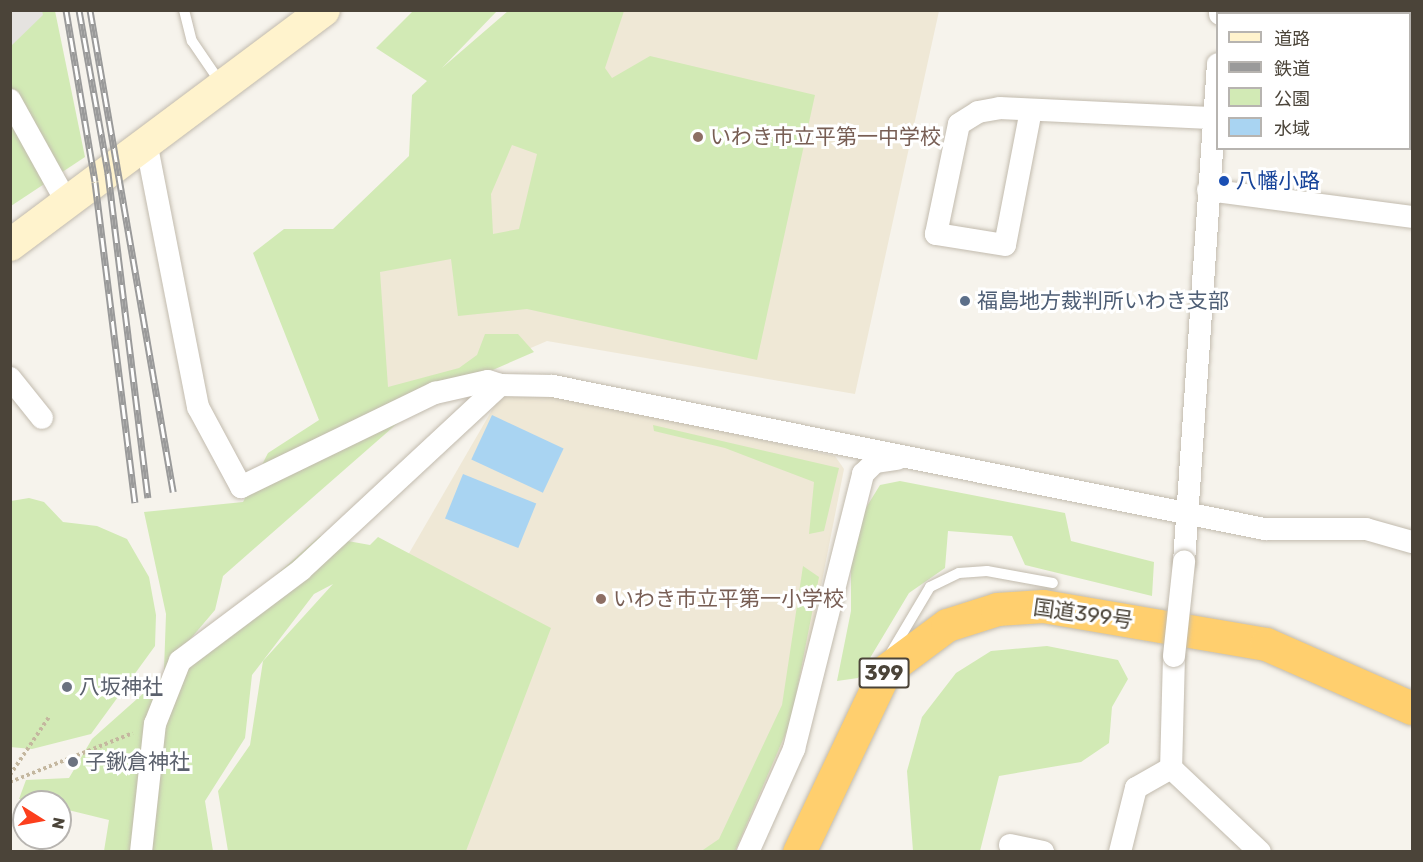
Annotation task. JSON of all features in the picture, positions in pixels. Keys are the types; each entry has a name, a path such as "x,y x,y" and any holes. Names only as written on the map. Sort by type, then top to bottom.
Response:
{"highway":[{"name":"国道399号","path":"799,852 868,699 885,671 947,625 997,609 1043,606 1266,644 1413,708"}],"street":[{"path":"10,245 147,147 324,10"},
{"path":"10,100 67,203"},
{"path":"1031,110 1005,245 936,234 959,124 978,112 1031,110 1215,133"},
{"path":"1216,110 1208,190 1184,562 1174,656 1172,768 1260,852"},
{"path":"147,147 198,407 241,487 435,393 488,381 500,385 552,386 1265,529 1366,529 1413,542"},
{"path":"1208,190 1413,217"},
{"path":"10,378 42,418"},
{"path":"141,852 155,724 180,661 301,570 500,385"},
{"path":"748,852 794,749 863,474 875,462 904,458"},
{"path":"1120,852 1136,788 1172,768"},
{"path":"1010,845 1043,852"}],"lane":[{"path":"184,10 192,41 224,87"},
{"path":"868,699 908,616 930,587 959,573 987,571 1053,583"}],"path":[{"path":"10,775 49,717"},
{"path":"10,783 155,724"}],"shaded area":[{"path":"11,10 42,11 43,15 11,46"},
{"name":"いわき市立平第一中学校","path":"608,11 939,11 855,394 547,341 376,414 365,258"},
{"name":"いわき市立平第一小学校","path":"534,390 835,456 844,469 793,729 744,851 236,852 499,398"}],"green space":[{"path":"11,11 55,11 85,157 11,206"},
{"path":"413,11 497,11 442,68 508,11 624,11 605,68 612,78 650,56 815,95 757,360 527,309 458,316 451,259 380,272 388,387 459,368 477,355 485,334 518,334 534,352 424,400 223,576 215,610 164,670 166,614 144,512 243,502 268,453 319,420 253,253 284,229 333,229 409,156 412,95 427,81 376,48","holes":["512,145 537,154 519,229 493,234 491,194"]},
{"path":"653,425 839,468 824,531 809,534 814,482 725,448 654,431"},
{"path":"900,481 1065,513 1071,541 1154,562 1152,596 1025,565 1012,536 948,531 945,568 909,593 858,678 837,681 851,611 851,565 864,511 880,485"},
{"path":"29,498 44,502 63,522 97,526 127,539 149,577 156,615 155,646 91,734 32,749 10,747 11,501"},
{"path":"320,536 370,545 378,537 551,628 466,851 228,851 218,791 250,745 263,661 333,584 314,594 252,675 245,738 205,801 213,851 104,851 109,820 72,811 72,790 22,790 26,780 69,778 92,739"},
{"path":"803,566 819,577 791,721 735,851 700,852 719,839 782,705"},
{"path":"1047,646 1118,660 1128,679 1112,707 1109,743 1081,762 999,776 980,851 913,851 907,771 922,717 956,673 991,651"}],"water":[{"path":"492,415 564,448 543,493 471,459"},
{"path":"463,474 536,504 518,548 445,519"}],"railway":[{"path":"66,10 95,182 135,503"},
{"path":"79,10 108,173 148,498"},
{"path":"90,10 173,492"}],"place":[{"name":"いわき市立平第一中学校","path":"698,137"},
{"name":"八幡小路","path":"1224,181"},
{"name":"福島地方裁判所いわき支部","path":"965,301"},
{"name":"いわき市立平第一小学校","path":"601,599"},
{"name":"八坂神社","path":"67,687"},
{"name":"子鍬倉神社","path":"73,762"}]}
